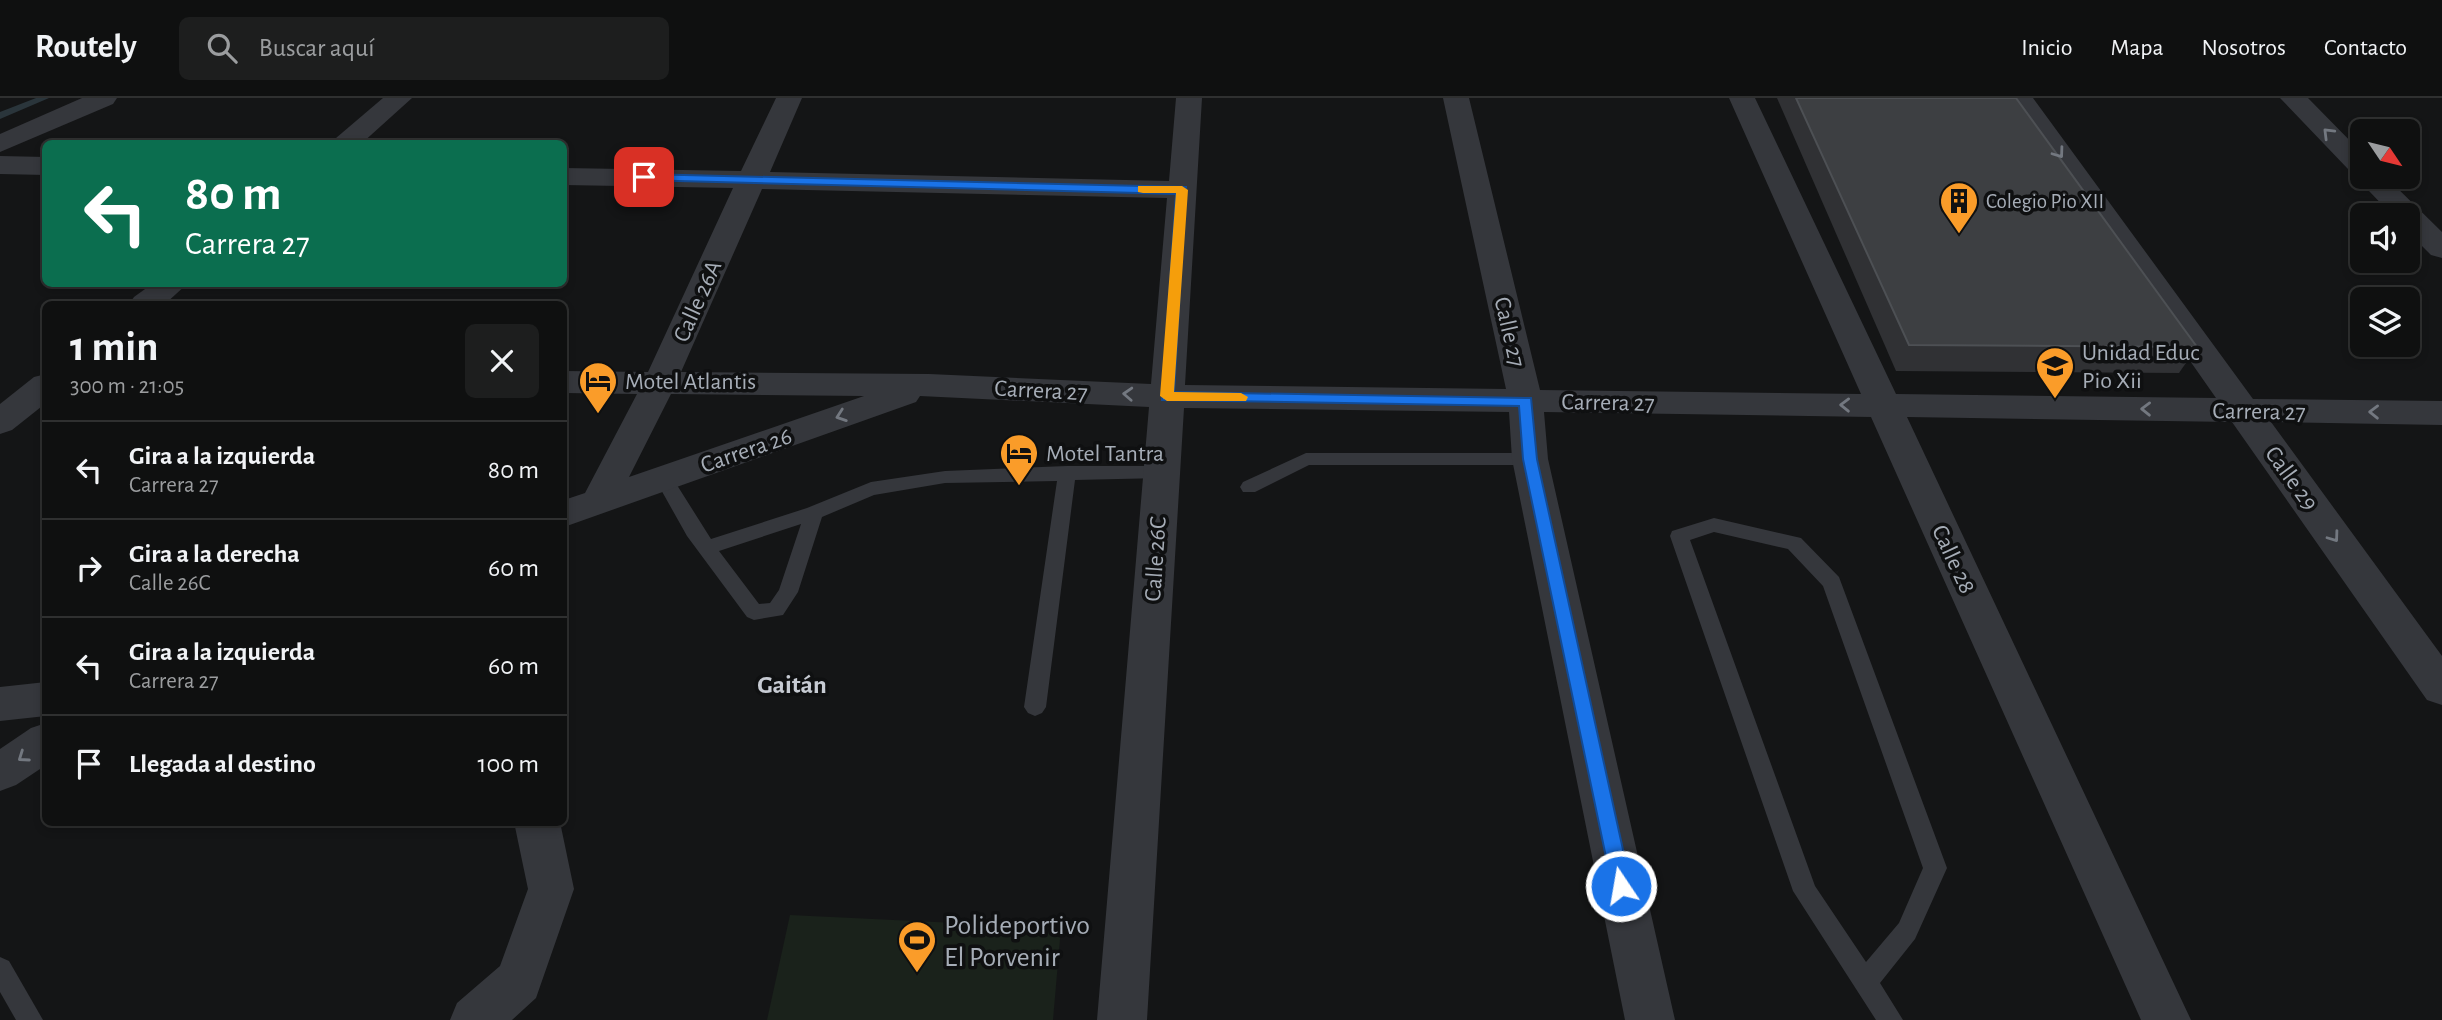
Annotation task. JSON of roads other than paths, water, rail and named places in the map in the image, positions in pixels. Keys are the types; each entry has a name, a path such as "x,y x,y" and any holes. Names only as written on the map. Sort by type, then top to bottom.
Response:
{"street":[{"path":"0,144 104,98"},
{"path":"348,140 399,98"},
{"name":"Calle 26A","path":"599,501 659,384 789,98"},
{"name":"Calle 26C","path":"1122,1020 1188,98"},
{"name":"Calle 27","path":"1456,98 1526,401 1530,459 1650,1020"},
{"name":"Calle 28","path":"1742,98 2166,1020"},
{"name":"Calle 29","path":"2019,98 2442,688"},
{"path":"2293,98 2350,157"},
{"path":"0,165 42,166"},
{"path":"567,176 1182,190"},
{"path":"2382,189 2442,250"},
{"path":"149,301 167,287"},
{"name":"Carrera 27","path":"567,382 929,385 1167,396 2442,413"},
{"name":"Carrera 26","path":"567,513 929,385"},
{"path":"0,422 42,388"},
{"path":"0,704 42,699"},
{"path":"0,772 42,744"},
{"path":"475,1020 519,981 551,889 538,826"}],"lane":[{"path":"1249,486 1306,459 1530,459"},
{"path":"709,547 814,513 871,489 945,477 1162,471"},
{"path":"1035,707 1067,472"},
{"path":"664,479 694,531 709,547 754,612 776,610 788,592 814,513"},
{"path":"1865,982 1907,931 1935,868 1832,583 1794,544 1714,525 1679,536 1805,891 1865,982 1891,1020"},
{"path":"0,969 30,1020"}],"waterway":[{"path":"0,116 44,98"}],"place":[{"name":"Colegio Pio XII","path":"1959,235"},
{"name":"Unidad Educ Pio Xii","path":"2055,400"},
{"name":"Motel Atlantis","path":"598,415"},
{"name":"Motel Tantra","path":"1019,487"},
{"name":"Polideportivo El Porvenir","path":"917,974"}],"district":[{"name":"Gaitán","path":"792,684"}]}
